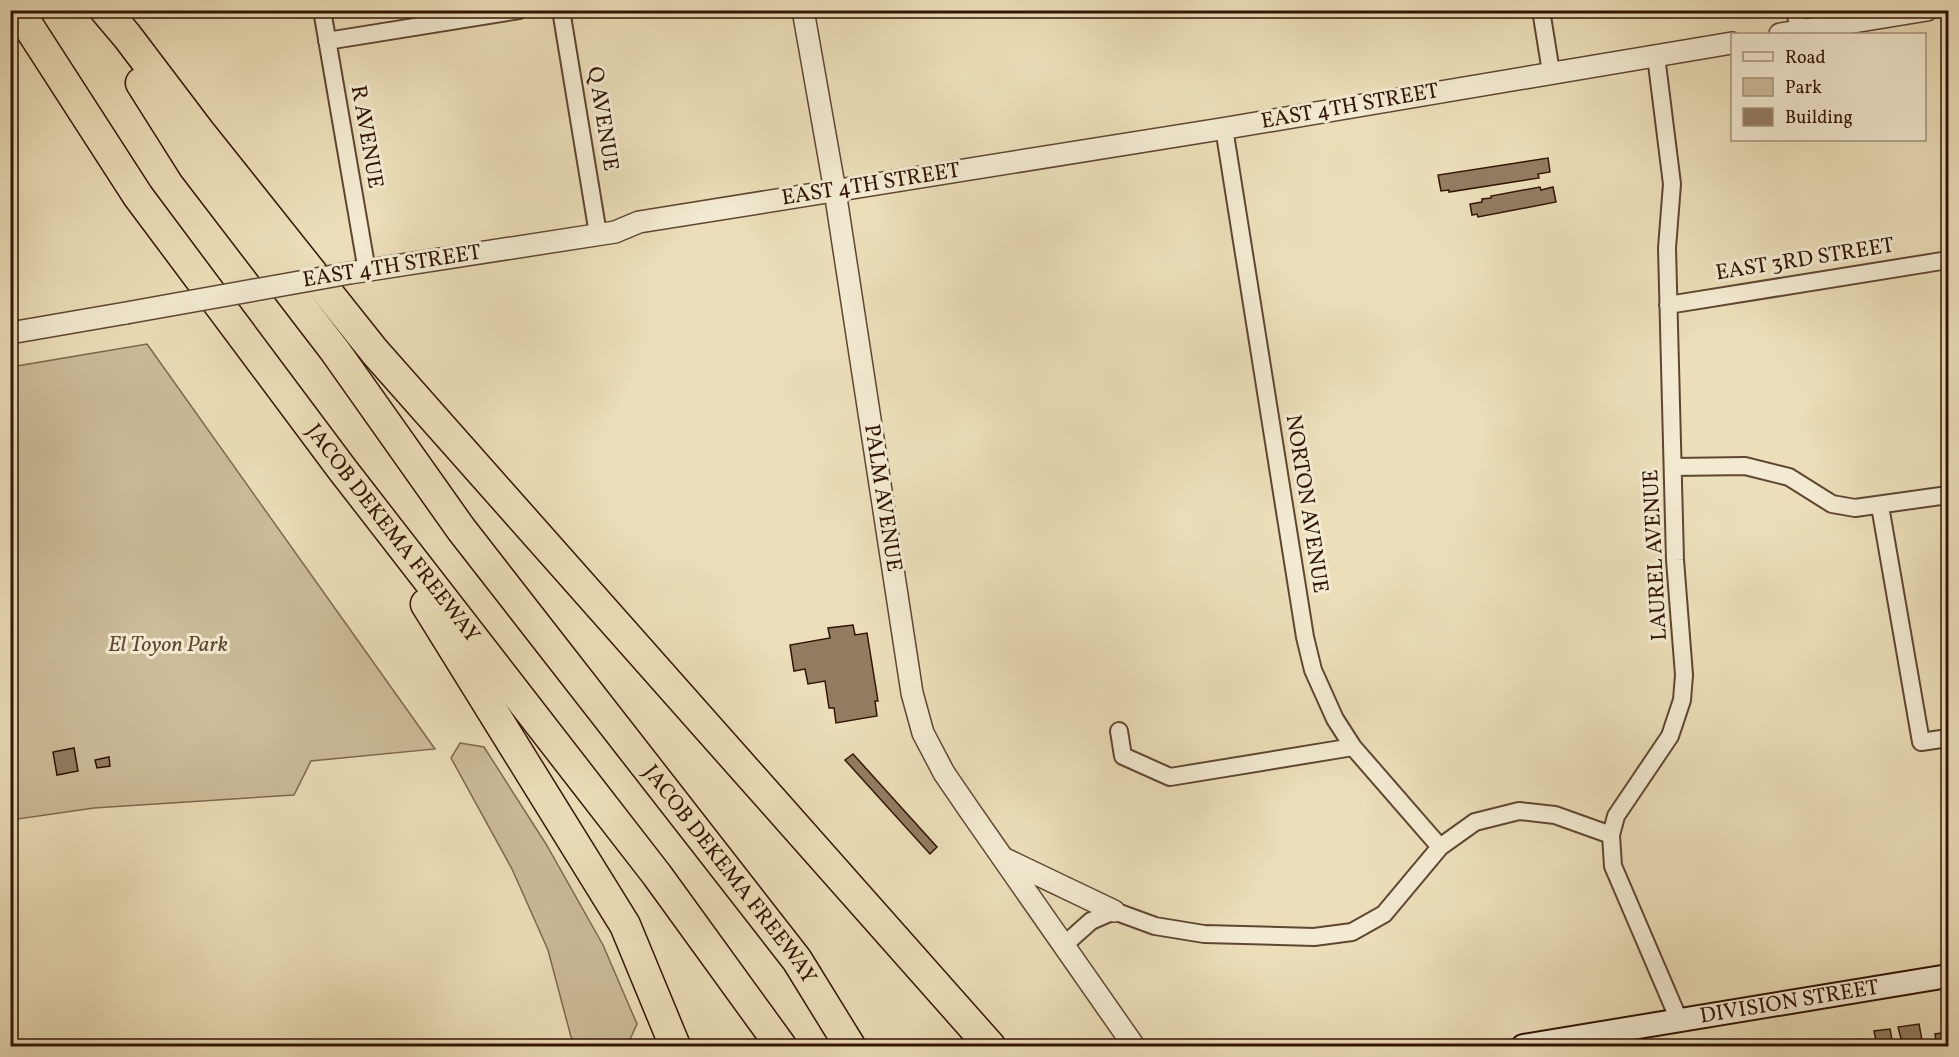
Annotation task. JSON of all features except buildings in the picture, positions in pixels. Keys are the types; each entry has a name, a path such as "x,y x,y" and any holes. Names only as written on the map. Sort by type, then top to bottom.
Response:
{"highway":[{"name":"JACOB DEKEMA FREEWAY","path":"18,10 138,196 342,469 657,875 781,1047"},
{"name":"JACOB DEKEMA FREEWAY","path":"94,10 194,167 335,351 461,529 797,960 850,1047"},
{"path":"105,10 375,352 990,1047"},
{"path":"342,469 625,926 675,1047"},
{"path":"797,960 869,1047"}],"main road":[{"name":"DIVISION STREET","path":"1523,1047 1948,976"}],"street":[{"name":"R AVENUE","path":"322,10 358,272"},
{"path":"327,41 520,10"},
{"name":"Q AVENUE","path":"561,10 598,234"},
{"name":"PALM AVENUE","path":"803,10 835,191 912,693 923,733 944,773 1134,1047"},
{"path":"1541,10 1551,72"},
{"path":"1795,10 1790,33 1927,10"},
{"name":"EAST 4TH STREET","path":"10,333 358,272 615,232 639,222 1731,43"},
{"name":"LAUREL AVENUE","path":"1656,56 1672,184 1667,248 1668,305 1675,560 1684,675 1682,700 1670,736 1616,816 1611,835 1612,866 1678,1020"},
{"name":"NORTON AVENUE","path":"1224,128 1305,637 1313,670 1335,719 1353,747 1440,847"},
{"name":"EAST 3RD STREET","path":"1668,305 1948,260"},
{"path":"1674,467 1745,466 1789,477 1832,504 1855,508 1948,495"},
{"path":"1880,506 1921,742 1948,738"},
{"path":"1119,731 1123,756 1170,777 1353,747"},
{"path":"1002,857 1114,911 1155,926 1204,934 1314,937 1352,932 1384,914 1440,847 1475,822 1519,811 1555,815 1611,835"},
{"path":"1063,946 1091,921 1114,911"}],"green space":[{"name":"El Toyon Park","path":"147,344 435,749 311,761 294,795 94,808 11,820 11,367"},
{"path":"460,743 484,747 546,844 603,945 637,1024 627,1046 579,1046 571,1037 548,950 512,869 451,758"}]}
